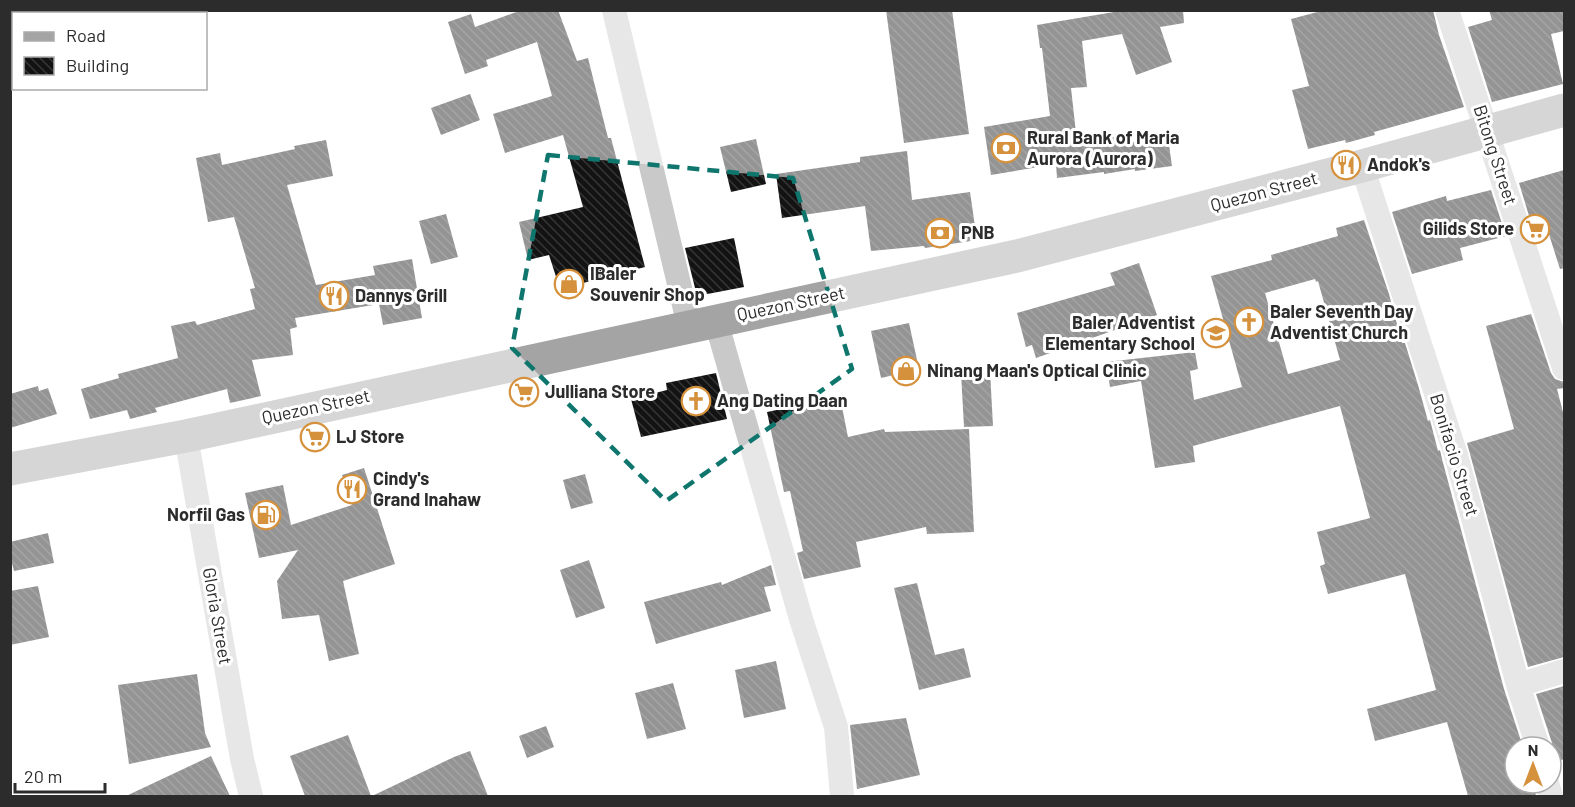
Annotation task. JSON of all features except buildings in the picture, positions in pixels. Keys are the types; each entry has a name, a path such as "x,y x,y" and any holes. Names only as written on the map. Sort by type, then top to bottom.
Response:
{"main road":[{"name":"Quezon Street","path":"10,469 186,436 1017,256 1362,166 1564,110"}],"street":[{"path":"614,10 702,323 836,727 842,796"},
{"name":"Bitong Street","path":"1447,10 1564,368"},
{"name":"Bonifacio Street","path":"1362,166 1456,455 1518,685 1534,735"},
{"name":"Gloria Street","path":"186,436 242,759 251,796"},
{"path":"1518,685 1564,670"}],"highlighted area":[{"path":"548,155 793,178 852,369 666,501 512,348"}],"place":[{"name":"Rural Bank of Maria Aurora (Aurora)","path":"1006,148"},
{"name":"Andok's","path":"1346,165"},
{"name":"Gilids Store","path":"1535,229"},
{"name":"PNB","path":"940,233"},
{"name":"IBaler Souvenir Shop","path":"569,284"},
{"name":"Dannys Grill","path":"334,296"},
{"name":"Baler Seventh Day Adventist Church","path":"1249,322"},
{"name":"Baler Adventist Elementary School","path":"1216,333"},
{"name":"Ninang Maan's Optical Clinic","path":"906,371"},
{"name":"Julliana Store","path":"524,392"},
{"name":"Ang Dating Daan","path":"696,401"},
{"name":"LJ Store","path":"315,437"},
{"name":"Cindy's Grand Inahaw","path":"352,489"},
{"name":"Norfil Gas","path":"266,515"}]}
